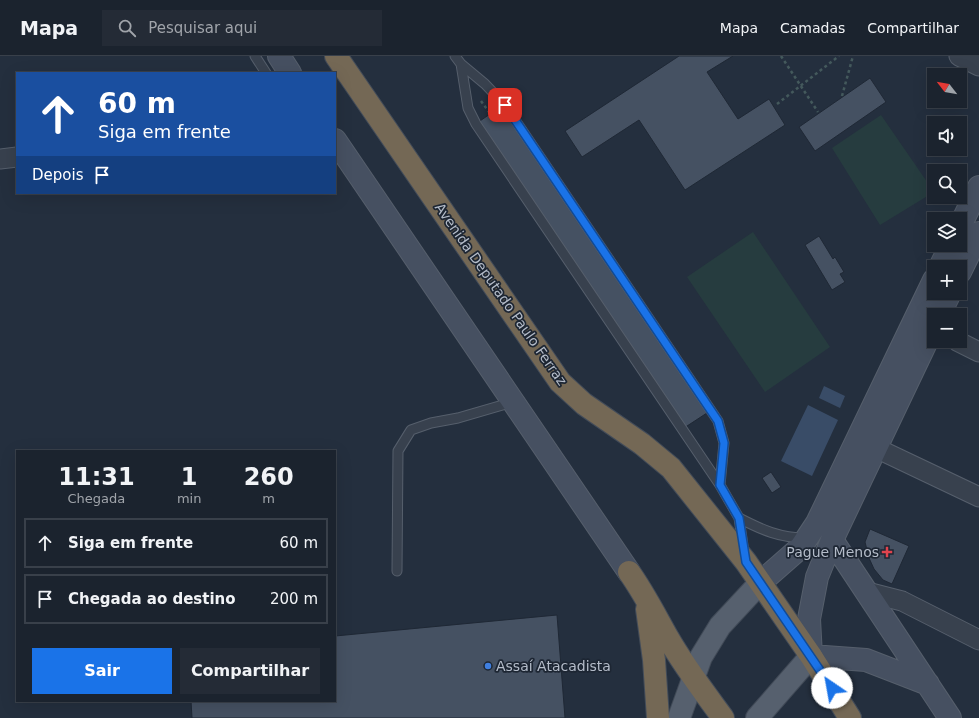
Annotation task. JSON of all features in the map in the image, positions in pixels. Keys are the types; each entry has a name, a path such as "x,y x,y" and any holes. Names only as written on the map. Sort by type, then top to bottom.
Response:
{"highway":[{"name":"Avenida Deputado Paulo Ferraz","path":"336,56 560,382 584,404 642,444 670,468 746,562 850,718"},
{"path":"629,572 644,594 668,638 693,677 723,718"},
{"path":"644,594 654,660 658,718"}],"main road":[{"path":"279,56 289,72"},
{"path":"336,141 515,402 629,572"},
{"path":"967,212 979,187"},
{"path":"966,260 979,233"},
{"path":"679,718 701,657 720,626 760,583 801,547 808,538 927,294"},
{"path":"757,718 810,656 809,619 817,577 832,540 927,342"},
{"path":"832,540 950,718"},
{"path":"810,656 866,660 899,671 928,684"}],"street":[{"path":"958,56 979,66"},
{"path":"0,159 16,157"},
{"path":"967,346 979,352"},
{"path":"876,448 979,497"},
{"path":"867,592 902,601 979,640"}],"lane":[{"path":"255,56 265,72"},
{"path":"455,56 461,64 485,84 505,105 718,421 724,443 720,485"},
{"path":"461,64 468,108 476,124 720,485 739,518 746,562"},
{"path":"397,571 398,451 404,440 412,430 432,423 458,418 515,402"},
{"path":"739,518 764,531 781,536 808,538"}],"path":[{"path":"781,56 818,112"},
{"path":"777,104 839,56"},
{"path":"842,96 853,56"}],"green space":[{"path":"881,115 927,182 927,196 880,225 832,148"},
{"path":"753,232 830,347 765,392 687,277"}],"water":[{"path":"824,386 845,396 840,408 819,398"},
{"path":"808,405 838,420 812,476 781,461"}],"building":[{"path":"679,56 733,56 707,72 738,119 769,99 785,125 685,190 639,120 582,157 565,131"},
{"path":"870,78 886,102 815,151 799,127"},
{"path":"503,105 710,411 684,428 477,123"},
{"path":"819,236 833,259 835,257 844,272 840,274 845,282 832,290 805,245"},
{"path":"771,472 781,487 772,493 762,478"},
{"name":"Pague Menos","path":"870,529 909,546 892,584 883,580 874,569 869,558 865,542"},
{"name":"Assaí Atacadista","path":"557,615 565,718 192,718 191,702 336,702 336,636"}],"place":[{"name":"Pague Menos","path":"887,552"},
{"name":"Assaí Atacadista","path":"488,666"}],"route":[{"path":"505,105 718,421 724,443 720,485 739,518 746,562 832,688"}]}
